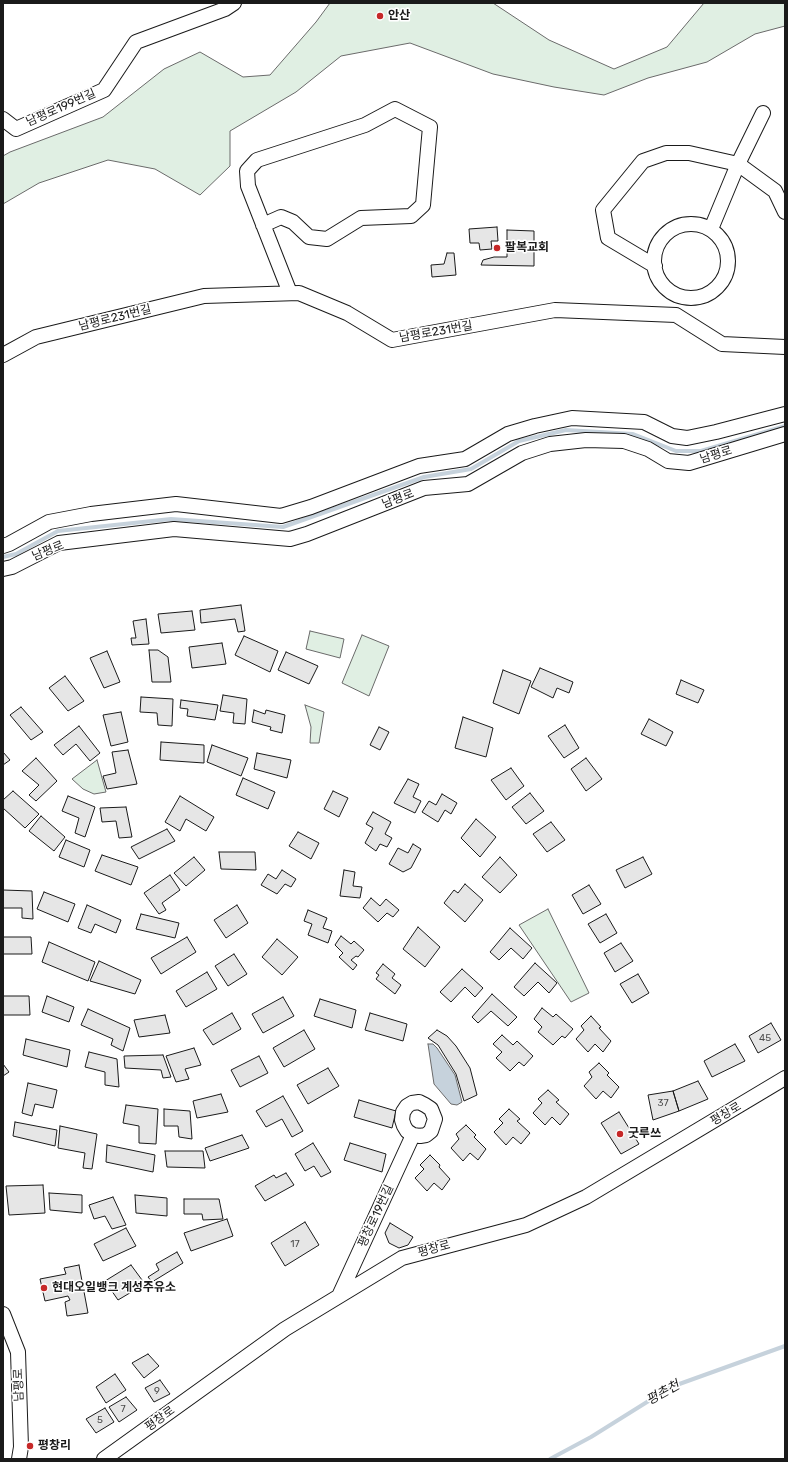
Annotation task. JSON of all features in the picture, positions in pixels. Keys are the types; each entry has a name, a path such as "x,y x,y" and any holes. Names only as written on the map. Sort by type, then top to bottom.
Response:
{"street":[{"name":"남평로199번길","path":"3,119 16,129 104,90 136,42 225,9 234,3"},
{"path":"263,225 282,217 293,222 309,238 327,239 361,218 411,216 423,205 430,127 395,109 365,125 257,160 246,171 248,186 263,225 290,293"},
{"path":"711,230 738,164 763,113"},
{"path":"655,266 608,238 603,210 643,161 666,153 690,153 738,164 775,192 785,212"},
{"path":"688,224 700,225 711,230 720,238 726,248 728,261 724,278 711,292 700,296 688,297 676,294 662,282 655,266 655,254 659,243 666,233 676,227 688,224"},
{"name":"남평로231번길","path":"3,355 36,337 204,296 290,293 299,293 347,313 392,340 555,310 676,315 722,344 785,347"},
{"path":"665,315 676,294"},
{"name":"남평로","path":"3,546 49,522 91,514 176,504 281,516 311,507 418,466 465,459 508,434 535,426 572,418 644,422 672,436 687,438 785,414"},
{"name":"남평로","path":"3,569 12,567 59,544 174,529 290,538 307,534 424,488 468,484 522,453 550,444 586,440 624,441 648,449 668,461 689,464 785,434"},
{"name":"평창로","path":"104,1459 285,1329 402,1258 526,1225 586,1197 785,1078"},
{"name":"평창로19번길","path":"339,1296 413,1135"},
{"name":"남평로","path":"3,1314 18,1352 21,1447 19,1459"}],"green space":[{"path":"330,3 493,3 549,40 614,69 667,47 704,3 785,3 785,26 755,34 707,62 648,78 604,95 554,87 493,74 410,43 341,56 296,92 230,131 230,166 200,195 155,169 108,160 39,183 3,204 3,156 103,117 164,69 200,52 243,77 270,75 316,22"},
{"path":"310,631 344,639 340,658 306,649"},
{"path":"362,635 389,646 369,696 342,683"},
{"path":"305,705 324,712 319,743 310,743 311,727"},
{"path":"97,760 106,792 94,794 83,789 72,779"},
{"path":"548,909 589,993 571,1002 519,925"}],"shaded area":[{"path":"428,1044 433,1044 437,1048 455,1075 462,1102 457,1105 451,1104 434,1084"}],"building":[{"path":"497,227 498,241 491,241 492,249 480,250 479,243 470,243 469,229"},
{"path":"507,230 534,231 534,266 481,265 483,260 494,257 507,257"},
{"path":"447,253 454,253 456,275 432,277 431,265 444,264"},
{"path":"241,605 245,631 238,632 235,619 201,623 200,610"},
{"path":"192,611 195,630 161,633 158,614"},
{"path":"146,619 149,644 132,645 131,638 136,638 133,621"},
{"path":"244,636 278,651 270,672 235,655"},
{"path":"222,643 226,664 192,668 189,647"},
{"path":"149,650 158,650 168,657 171,682 152,682"},
{"path":"107,651 120,682 104,688 90,658"},
{"path":"286,652 318,666 309,684 278,670"},
{"path":"540,668 573,682 569,693 557,688 553,698 531,687"},
{"path":"503,670 531,681 519,714 493,703"},
{"path":"65,676 84,701 68,711 49,688"},
{"path":"681,680 704,690 698,703 676,694"},
{"path":"223,695 247,699 245,724 233,723 234,713 220,711"},
{"path":"141,697 173,699 172,726 158,725 157,713 140,712"},
{"path":"181,700 218,705 215,720 187,716 188,709 180,708"},
{"path":"21,707 43,732 31,740 10,715"},
{"path":"254,710 265,714 266,710 285,715 282,733 270,730 271,727 252,722"},
{"path":"121,712 128,742 111,746 103,715"},
{"path":"463,717 493,728 486,757 455,748"},
{"path":"649,719 673,732 666,746 641,734"},
{"path":"565,725 579,748 564,758 548,736"},
{"path":"79,726 100,753 90,761 76,744 63,755 54,745"},
{"path":"379,727 389,732 380,750 370,745"},
{"path":"161,742 204,745 204,763 160,760"},
{"path":"212,745 248,758 241,776 207,762"},
{"path":"128,750 137,784 107,789 103,776 116,773 112,752"},
{"path":"3,752 10,760 3,765"},
{"path":"257,753 291,760 287,778 254,769"},
{"path":"36,758 57,781 36,801 29,795 39,785 22,771"},
{"path":"586,758 602,779 586,791 571,769"},
{"path":"511,768 524,786 506,800 491,780"},
{"path":"243,778 275,792 268,809 236,795"},
{"path":"408,779 419,784 413,797 421,801 415,813 394,803"},
{"path":"13,791 39,814 25,828 3,808 3,800"},
{"path":"333,791 348,798 339,817 324,809"},
{"path":"530,793 544,811 526,824 512,807"},
{"path":"442,794 457,803 451,814 445,810 438,822 422,812 429,801 436,805"},
{"path":"68,796 95,807 85,837 75,833 79,818 62,811"},
{"path":"180,796 214,817 206,831 186,819 180,831 165,822"},
{"path":"126,807 132,837 119,838 116,821 102,822 100,808"},
{"path":"373,812 391,822 385,834 392,838 387,847 380,844 376,851 365,843 373,828 366,824"},
{"path":"41,816 65,837 54,851 29,831"},
{"path":"476,819 496,837 480,857 461,838"},
{"path":"551,822 565,840 547,852 533,834"},
{"path":"167,829 175,841 139,859 131,847"},
{"path":"298,832 319,843 311,859 289,846"},
{"path":"66,840 90,850 84,867 59,857"},
{"path":"413,844 421,849 411,868 403,872 389,864 398,848 408,853"},
{"path":"219,852 255,852 256,870 221,869"},
{"path":"102,855 138,867 131,885 95,871"},
{"path":"194,857 205,870 186,886 174,873"},
{"path":"500,857 517,875 500,893 482,877"},
{"path":"643,857 652,874 625,888 616,870"},
{"path":"282,870 296,879 291,887 285,884 277,894 261,885 268,874 276,879"},
{"path":"344,870 355,872 353,886 362,887 360,898 340,896"},
{"path":"170,875 180,890 162,903 166,910 159,914 144,893"},
{"path":"465,884 483,900 465,922 444,903 454,890 458,893"},
{"path":"589,885 601,904 583,914 572,895"},
{"path":"3,890 32,891 33,919 22,918 22,908 3,908"},
{"path":"44,892 75,904 68,922 37,909"},
{"path":"371,898 380,906 386,899 399,910 393,917 387,913 378,922 363,908"},
{"path":"87,905 121,920 116,933 95,924 91,933 78,928"},
{"path":"237,905 248,923 226,938 214,920"},
{"path":"308,910 327,918 323,928 332,931 328,943 308,935 312,924 304,921"},
{"path":"141,914 179,923 175,938 136,929"},
{"path":"606,914 617,933 600,943 588,924"},
{"path":"418,927 440,947 425,967 403,949"},
{"path":"510,928 532,948 523,959 511,948 499,960 490,952"},
{"path":"341,936 351,944 354,941 364,950 358,957 356,956 351,960 357,965 353,970 339,957 343,953 335,945"},
{"path":"3,937 31,937 32,954 3,954"},
{"path":"187,937 196,952 161,974 151,958"},
{"path":"277,939 298,957 282,975 262,957"},
{"path":"49,942 95,962 88,981 42,962"},
{"path":"621,943 633,961 615,972 604,953"},
{"path":"234,954 247,974 228,986 215,966"},
{"path":"99,961 141,980 135,994 90,981"},
{"path":"535,963 557,983 549,993 538,982 524,996 514,987"},
{"path":"383,964 395,974 392,978 401,985 395,994 376,979 379,975 376,973"},
{"path":"462,969 483,988 475,997 465,987 451,1002 440,992"},
{"path":"207,972 217,989 186,1007 176,991"},
{"path":"638,974 649,993 632,1003 620,984"},
{"path":"492,994 517,1017 508,1026 491,1011 478,1023 472,1017"},
{"path":"3,996 29,996 30,1015 3,1015"},
{"path":"47,996 74,1007 69,1022 42,1012"},
{"path":"283,997 294,1016 263,1033 252,1014"},
{"path":"320,999 356,1010 352,1028 314,1016"},
{"path":"542,1008 553,1017 556,1014 573,1029 565,1038 562,1036 553,1045 538,1032 542,1027 534,1019"},
{"path":"88,1009 130,1028 123,1051 111,1045 113,1039 81,1025"},
{"path":"232,1013 241,1029 213,1045 203,1030"},
{"path":"370,1013 407,1024 403,1041 365,1030"},
{"path":"165,1015 170,1033 139,1037 134,1020"},
{"path":"591,1016 601,1027 599,1028 611,1041 603,1052 595,1044 588,1052 576,1039 584,1030 581,1026"},
{"path":"771,1023 781,1040 758,1053 749,1036"},
{"path":"304,1030 315,1049 284,1067 273,1048"},
{"path":"437,1030 447,1036 456,1046 470,1068 477,1095 464,1101 456,1074 438,1045 428,1038"},
{"path":"502,1035 513,1045 517,1041 533,1056 524,1066 519,1062 510,1071 496,1058 502,1052 493,1044"},
{"path":"26,1039 70,1050 67,1067 23,1055"},
{"path":"735,1044 745,1061 712,1077 704,1061"},
{"path":"194,1048 201,1065 185,1069 189,1079 176,1082 166,1056"},
{"path":"89,1052 117,1059 119,1087 105,1085 105,1072 85,1067"},
{"path":"163,1055 171,1077 163,1078 161,1070 125,1068 124,1056"},
{"path":"259,1056 268,1073 240,1087 231,1070"},
{"path":"599,1063 609,1073 607,1075 619,1087 611,1098 603,1091 596,1099 584,1086 592,1077 589,1072"},
{"path":"3,1064 9,1072 3,1076"},
{"path":"328,1068 339,1086 308,1104 297,1085"},
{"path":"698,1081 708,1099 679,1111 673,1091"},
{"path":"28,1083 57,1090 53,1108 35,1104 32,1116 22,1113"},
{"path":"548,1090 559,1100 556,1102 569,1114 560,1125 552,1117 545,1125 533,1113 542,1103 538,1099"},
{"path":"673,1091 679,1111 653,1120 648,1095"},
{"path":"221,1094 228,1112 197,1118 193,1101"},
{"path":"283,1096 303,1131 292,1137 282,1119 266,1127 256,1111"},
{"path":"359,1100 396,1111 392,1128 354,1117"},
{"path":"126,1105 158,1109 156,1144 139,1143 139,1126 123,1123"},
{"path":"164,1109 190,1111 192,1139 179,1137 178,1126 164,1126"},
{"path":"509,1109 520,1119 517,1121 530,1133 521,1144 513,1137 506,1145 494,1132 503,1123 499,1119"},
{"name":"굿루쓰","path":"619,1112 639,1144 621,1154 601,1123"},
{"path":"15,1122 57,1130 55,1146 13,1136"},
{"path":"466,1125 476,1135 474,1137 486,1149 478,1160 470,1153 463,1161 451,1148 459,1139 456,1134"},
{"path":"60,1126 97,1134 92,1169 83,1168 85,1153 58,1148"},
{"path":"242,1135 249,1148 210,1161 205,1148"},
{"path":"313,1143 331,1172 321,1177 314,1166 305,1171 295,1154"},
{"path":"350,1143 386,1154 382,1172 344,1160"},
{"path":"107,1145 155,1155 153,1172 106,1162"},
{"path":"165,1151 203,1151 205,1168 167,1167"},
{"path":"430,1155 440,1165 439,1167 450,1179 442,1190 434,1183 427,1191 415,1178 424,1169 420,1165"},
{"path":"286,1173 294,1185 265,1201 255,1186 274,1175 276,1178"},
{"path":"43,1185 45,1213 9,1215 6,1186"},
{"path":"49,1193 82,1195 82,1213 50,1210"},
{"path":"135,1195 167,1198 167,1216 136,1213"},
{"path":"113,1197 126,1225 112,1229 105,1216 94,1219 89,1205"},
{"path":"184,1199 219,1199 223,1219 203,1220 202,1214 184,1214"},
{"path":"227,1219 233,1236 191,1251 184,1233"},
{"path":"305,1222 319,1245 285,1266 271,1243"},
{"path":"390,1223 413,1237 408,1245 399,1248 389,1243 385,1233"},
{"path":"126,1228 136,1246 103,1261 94,1244"},
{"path":"177,1252 183,1263 152,1282 148,1277 159,1270 156,1264"},
{"path":"79,1265 88,1313 67,1316 65,1302 70,1300 68,1296 45,1301 40,1279 66,1274 64,1268"},
{"path":"131,1265 145,1284 118,1300 105,1281"},
{"path":"148,1354 159,1366 144,1378 132,1363"},
{"path":"115,1374 126,1390 106,1403 96,1387"},
{"path":"160,1380 170,1394 154,1402 145,1388"},
{"path":"126,1397 137,1410 119,1422 109,1407"},
{"path":"105,1408 114,1422 96,1433 86,1419"}],"waterway":[{"path":"3,557 16,554 58,531 171,519 283,527 424,477 471,469 519,441 566,430 633,434 676,451 701,451 785,426"},
{"name":"평촌천","path":"550,1459 591,1437 671,1387 785,1346"}],"place":[{"name":"안산","path":"380,16"},
{"name":"팔복교회","path":"497,248"},
{"name":"굿루쓰","path":"620,1134"},
{"name":"현대오일뱅크 계성주유소","path":"44,1288"},
{"name":"평창리","path":"30,1446"}]}
